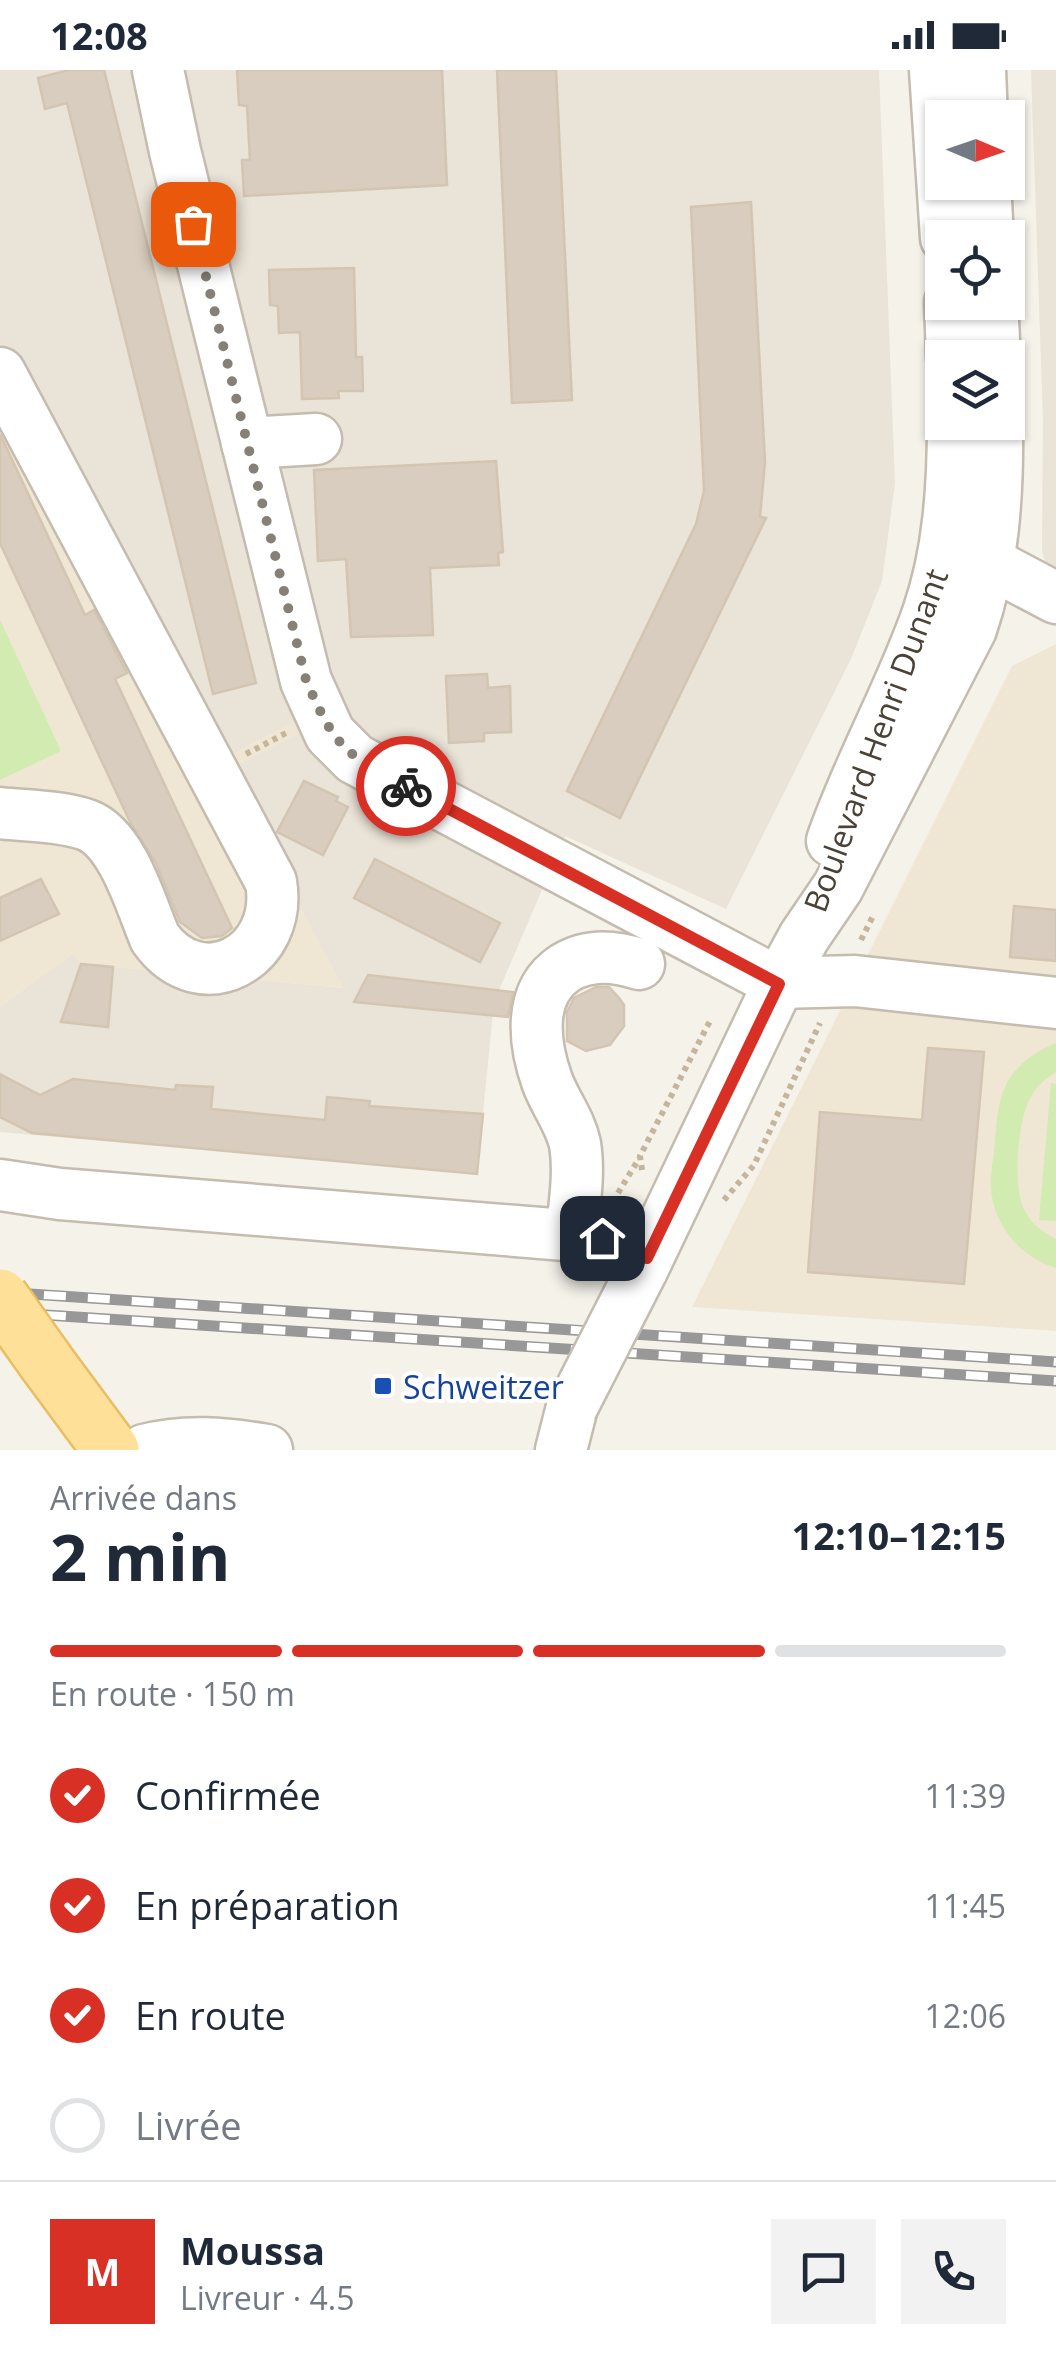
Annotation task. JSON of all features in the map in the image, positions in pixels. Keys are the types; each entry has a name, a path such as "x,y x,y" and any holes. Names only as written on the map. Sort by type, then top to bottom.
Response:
{"main road":[{"path":"0,1297 111,1450"}],"street":[{"path":"158,70 174,151 306,680 330,734 355,759 779,984 855,981 1056,1002"},
{"path":"935,70 945,220"},
{"path":"980,70 981,100"},
{"path":"0,373 271,882 273,916 267,932 244,957 230,964 198,968 183,964 155,938 118,852 97,830 71,822 0,813"},
{"path":"247,443 316,439"},
{"name":"Boulevard Henri Dunant","path":"567,1428 779,984 804,937 838,887 961,652 977,612 953,464 953,440"},
{"name":"Boulevard Henri Dunant","path":"966,557 997,493 996,440"},
{"path":"966,557 1056,598"},
{"path":"572,1237 575,1145 545,1074 536,1013 546,986 568,966 610,958 639,964"},
{"path":"0,1185 60,1194 609,1239 645,1264"},
{"path":"144,1450 192,1443 268,1450"}],"path":[{"path":"238,759 298,727"}],"shaded area":[{"path":"0,70 879,70 895,483 882,581 851,659 726,909 565,836 494,1002 477,1174 0,1132 0,1007 73,953 81,964 343,988 226,771 299,733 296,721 221,760 0,352"},
{"path":"1031,70 1056,70 1056,567 1045,562 1042,551 1043,420"},
{"path":"0,352 222,760 296,720 300,733 227,771 344,988 81,964 73,954 0,1007"},
{"path":"1056,644 1056,1331 692,1307 1012,666"}],"green space":[{"path":"0,620 61,751 0,780"},
{"path":"1056,1043 1056,1072 1037,1087 1025,1110 1018,1169 1020,1197 1026,1213 1056,1239 1056,1268 1031,1256 1011,1238 997,1215 991,1182 998,1115 1007,1082 1026,1060"},
{"path":"1051,1083 1056,1084 1056,1221 1039,1220"}],"building":[{"path":"69,70 104,70 256,683 213,694 67,103 45,109 38,78"},
{"path":"237,70 442,70 447,185 244,196 242,160 250,160 247,106 239,105"},
{"path":"497,70 556,70 572,400 512,403"},
{"path":"751,202 765,462 760,517 766,518 620,818 567,791 696,524 704,491 691,207"},
{"path":"354,268 356,357 362,357 363,391 338,391 339,398 302,399 300,332 279,333 278,306 270,305 269,270"},
{"path":"0,434 85,615 94,610 127,673 115,679 232,928 222,936 202,938 180,922 156,863 131,824 0,543"},
{"path":"496,461 503,552 498,553 499,565 430,568 433,635 351,637 346,559 318,561 314,470"},
{"path":"487,674 488,688 510,686 511,732 484,733 484,741 449,743 446,676"},
{"path":"304,781 338,797 336,801 348,807 323,855 277,832"},
{"path":"375,859 500,923 480,962 354,898"},
{"path":"41,879 59,914 0,941 0,898"},
{"path":"1014,906 1056,910 1056,961 1010,957"},
{"path":"81,964 113,967 108,1027 61,1022"},
{"path":"368,975 513,992 508,1017 354,1002"},
{"path":"596,987 609,987 619,998 624,1005 624,1026 610,1045 586,1051 567,1041 567,1012 574,998"},
{"path":"928,1048 984,1052 964,1284 808,1272 820,1112 922,1120"},
{"path":"0,1074 40,1095 73,1079 175,1090 176,1085 213,1087 211,1109 325,1120 327,1097 370,1101 369,1106 483,1114 477,1174 32,1133 0,1117"}],"railway":[{"path":"0,1292 1056,1362"},
{"path":"0,1312 1056,1381"}],"way so far":[{"path":"193,224 306,680 330,734 355,759 406,786"}],"place":[{"name":"Schweitzer","path":"383,1386"}],"route":[{"path":"406,786 779,984 647,1258 602,1238"}]}
